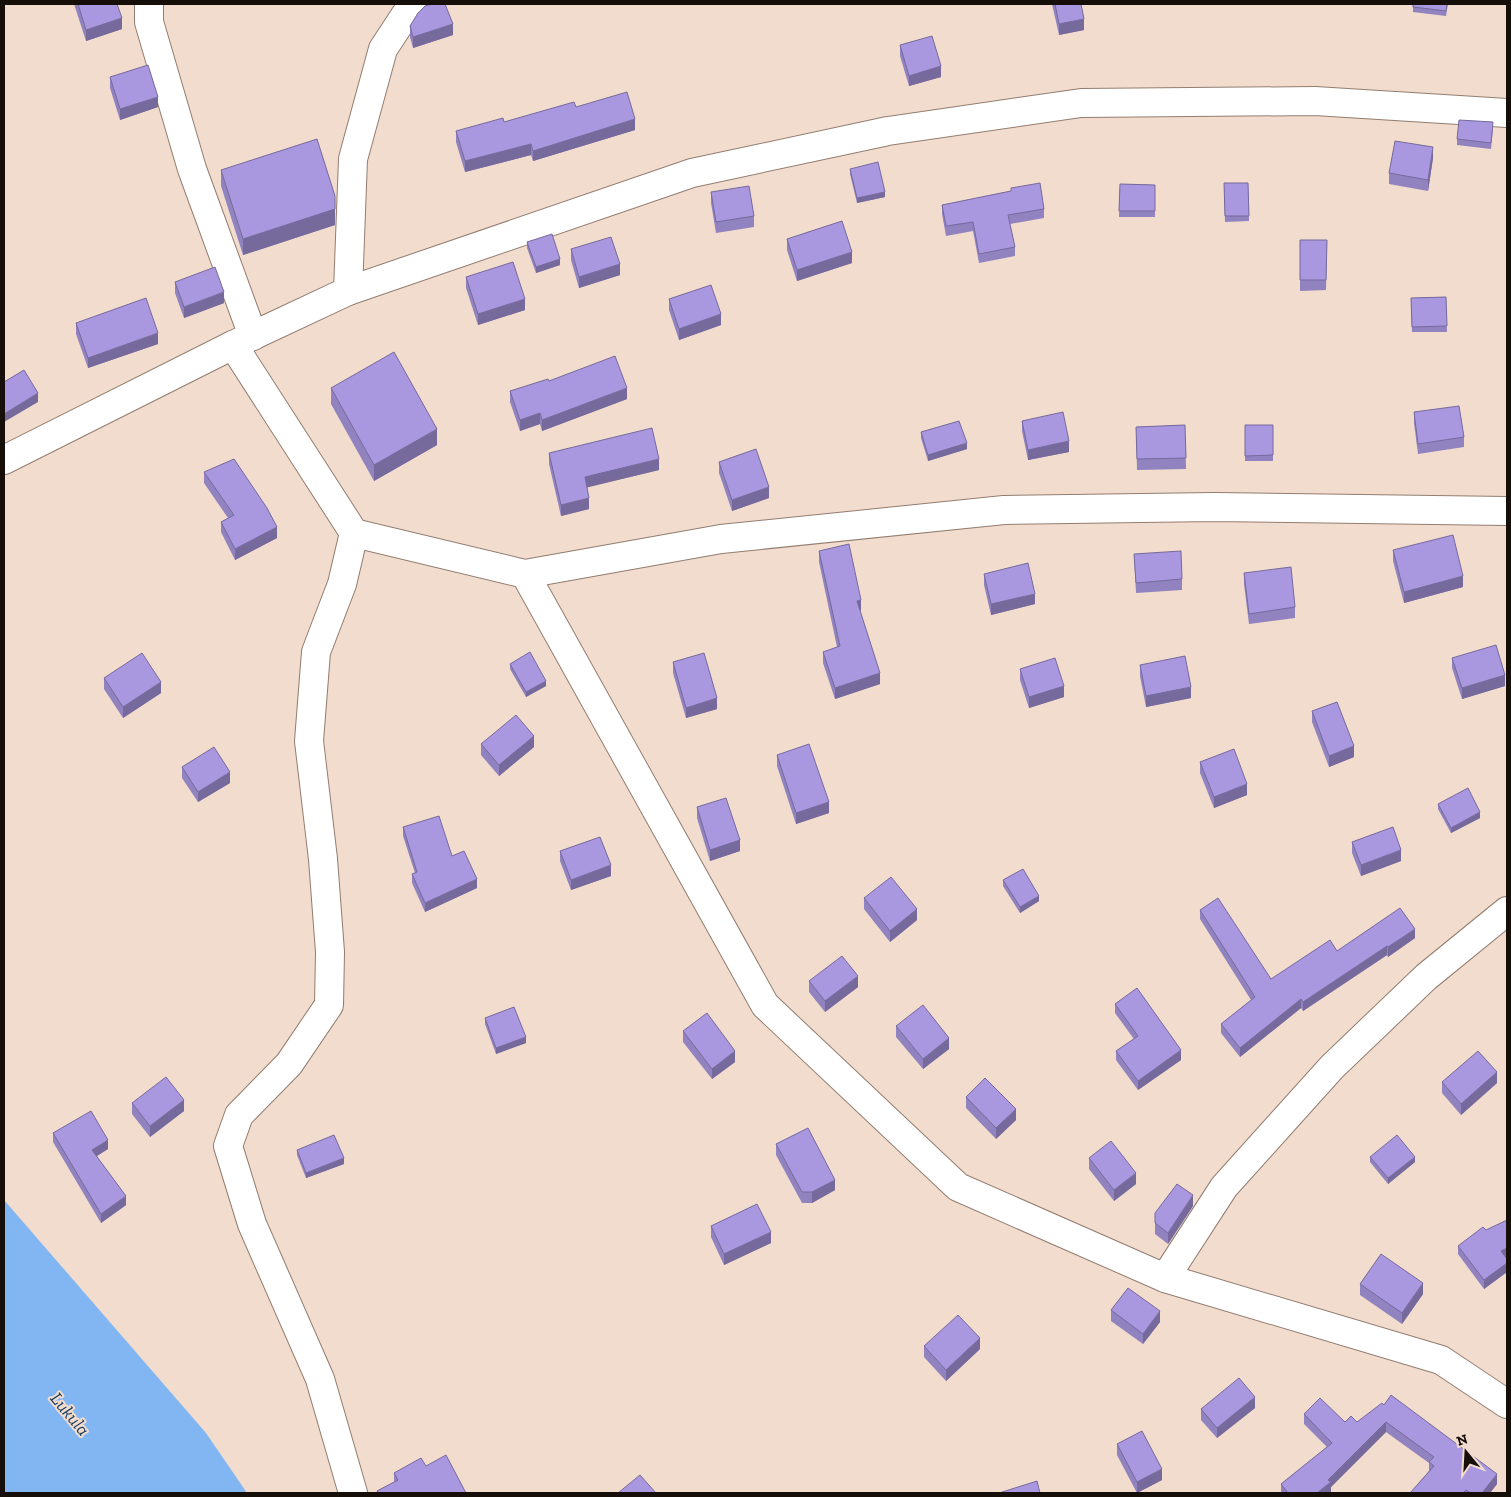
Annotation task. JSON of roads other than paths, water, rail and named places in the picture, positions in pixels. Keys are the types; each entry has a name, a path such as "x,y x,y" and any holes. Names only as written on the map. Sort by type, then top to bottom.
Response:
{"main road":[{"path":"149,4 149,22 243,340 354,533 342,584 316,652 309,741 324,859 330,952 329,1005 289,1064 239,1115 228,1146 252,1224 320,1379 352,1493"},
{"path":"348,291 353,159 383,49 406,14 416,4"},
{"path":"4,460 243,340 348,291 692,173 888,130 1081,104 1315,101 1507,112"},
{"path":"354,533 525,574 721,539 1004,510 1224,508 1507,511"},
{"path":"525,574 765,1005 958,1187 1165,1278 1441,1360 1507,1404"},
{"path":"1165,1278 1224,1186 1332,1067 1426,977 1507,911"}],"water":[{"name":"Lukula","path":"4,1200 206,1433 247,1493 4,1493"}]}
